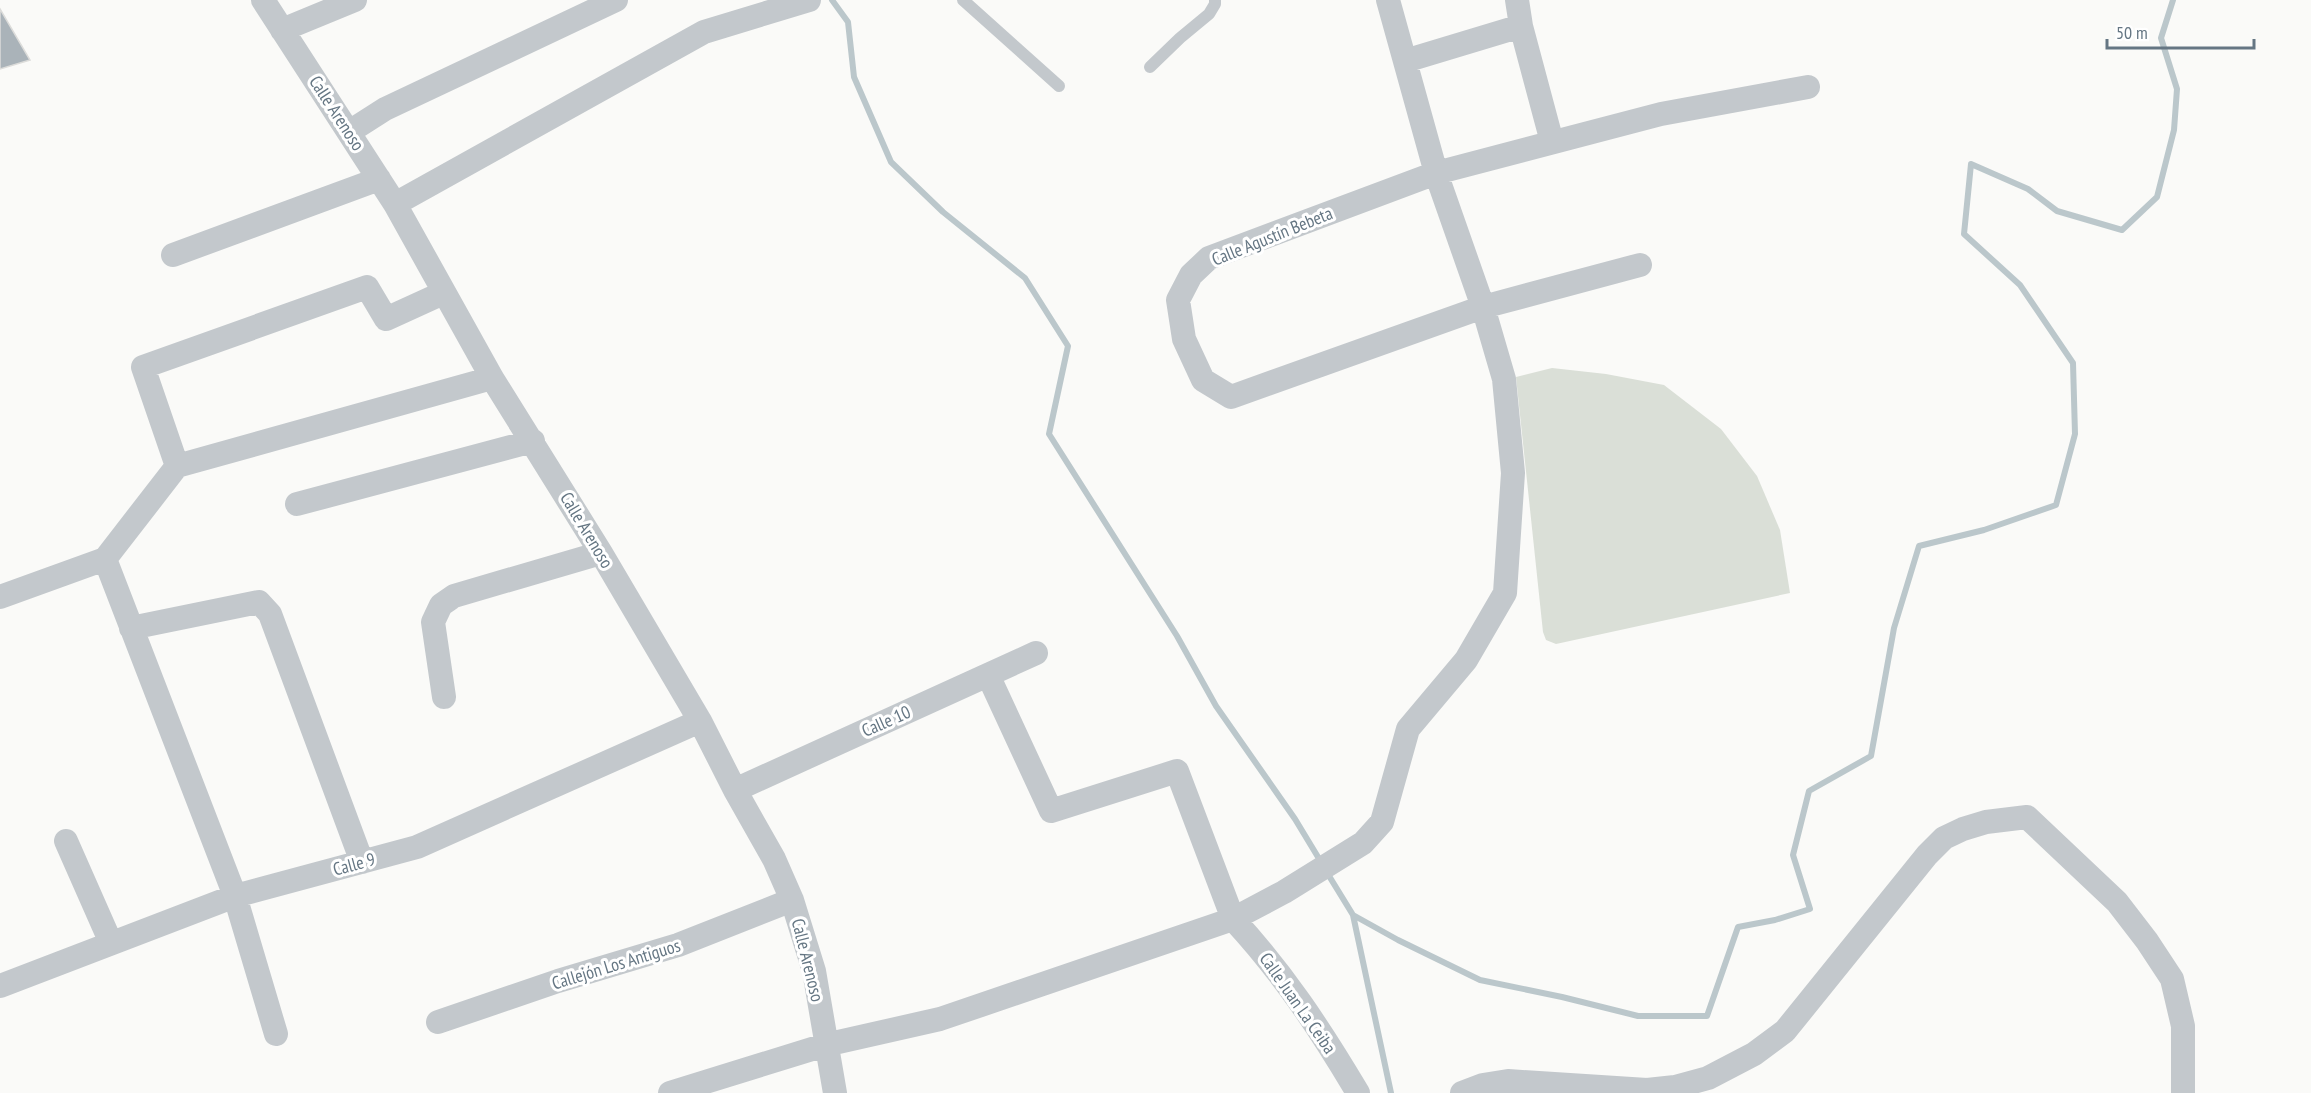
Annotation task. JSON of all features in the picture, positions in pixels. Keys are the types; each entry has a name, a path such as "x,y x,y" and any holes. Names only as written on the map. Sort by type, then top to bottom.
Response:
{"street":[{"name":"Calle Arenoso","path":"263,0 395,204 492,378 601,553 700,721 774,859 792,900 814,971 835,1093"},
{"path":"282,30 355,0"},
{"path":"349,132 385,109 616,0"},
{"path":"395,204 704,32 808,0"},
{"path":"670,1093 825,1045 940,1019 1233,919 1284,892 1363,843 1382,822 1408,729 1466,660 1505,593 1513,474 1504,380 1483,308 1436,172 1388,0"},
{"path":"1517,0 1521,26 1552,142"},
{"path":"1405,61 1521,26"},
{"name":"Calle Agustín Bebeta","path":"1640,265 1483,308 1231,397 1203,380 1184,339 1178,300 1191,275 1209,258 1436,172 1661,114 1808,87"},
{"path":"173,255 379,179"},
{"path":"177,466 144,368 367,287 386,319 443,293"},
{"path":"0,597 105,559 177,466 492,378"},
{"path":"297,504 533,441"},
{"path":"444,697 433,622 441,605 454,596 601,553"},
{"path":"105,559 235,896 276,1034"},
{"path":"132,628 259,602 270,614 362,862"},
{"name":"Calle 10","path":"735,790 1036,653"},
{"path":"988,675 1051,811 1178,771 1233,919"},
{"name":"Calle 9","path":"0,986 235,896 417,847 700,721"},
{"path":"1462,1093 1483,1084 1509,1082 1647,1090 1676,1087 1708,1078 1754,1054 1785,1031 1927,855 1944,838 1986,822 2027,817 2117,903 2147,940 2172,979 2183,1026 2183,1093"},
{"path":"66,841 111,943"},
{"name":"Callejón Los Antiguos","path":"438,1022 558,981 678,945 792,900"},
{"name":"Calle Juan La Ceiba","path":"1233,919 1297,995 1358,1093"}],"lane":[{"path":"963,0 1059,86"},
{"path":"1150,67 1209,14 1215,0"}],"shaded area":[{"path":"1552,368 1606,374 1664,385 1721,429 1757,476 1780,530 1790,593 1556,644 1546,640 1543,632 1516,377"}],"building":[{"path":"0,9 30,60 0,69"}],"waterway":[{"path":"832,0 848,22 854,77 891,162 943,212 1025,278 1068,346 1049,434 1177,636 1216,706 1295,819 1321,862"},
{"path":"1353,915 1480,980 1638,1016 1707,1016 1738,927 1775,920 1810,909 1793,855 1809,791 1871,756 1894,628 1919,546 1984,530 2056,505 2075,434 2073,363 2020,285 1964,234 1971,164 2028,189 2057,211 2122,230 2157,197 2174,130 2177,89 2161,38 2173,0"},
{"path":"1326,871 1353,915 1391,1093"}]}
